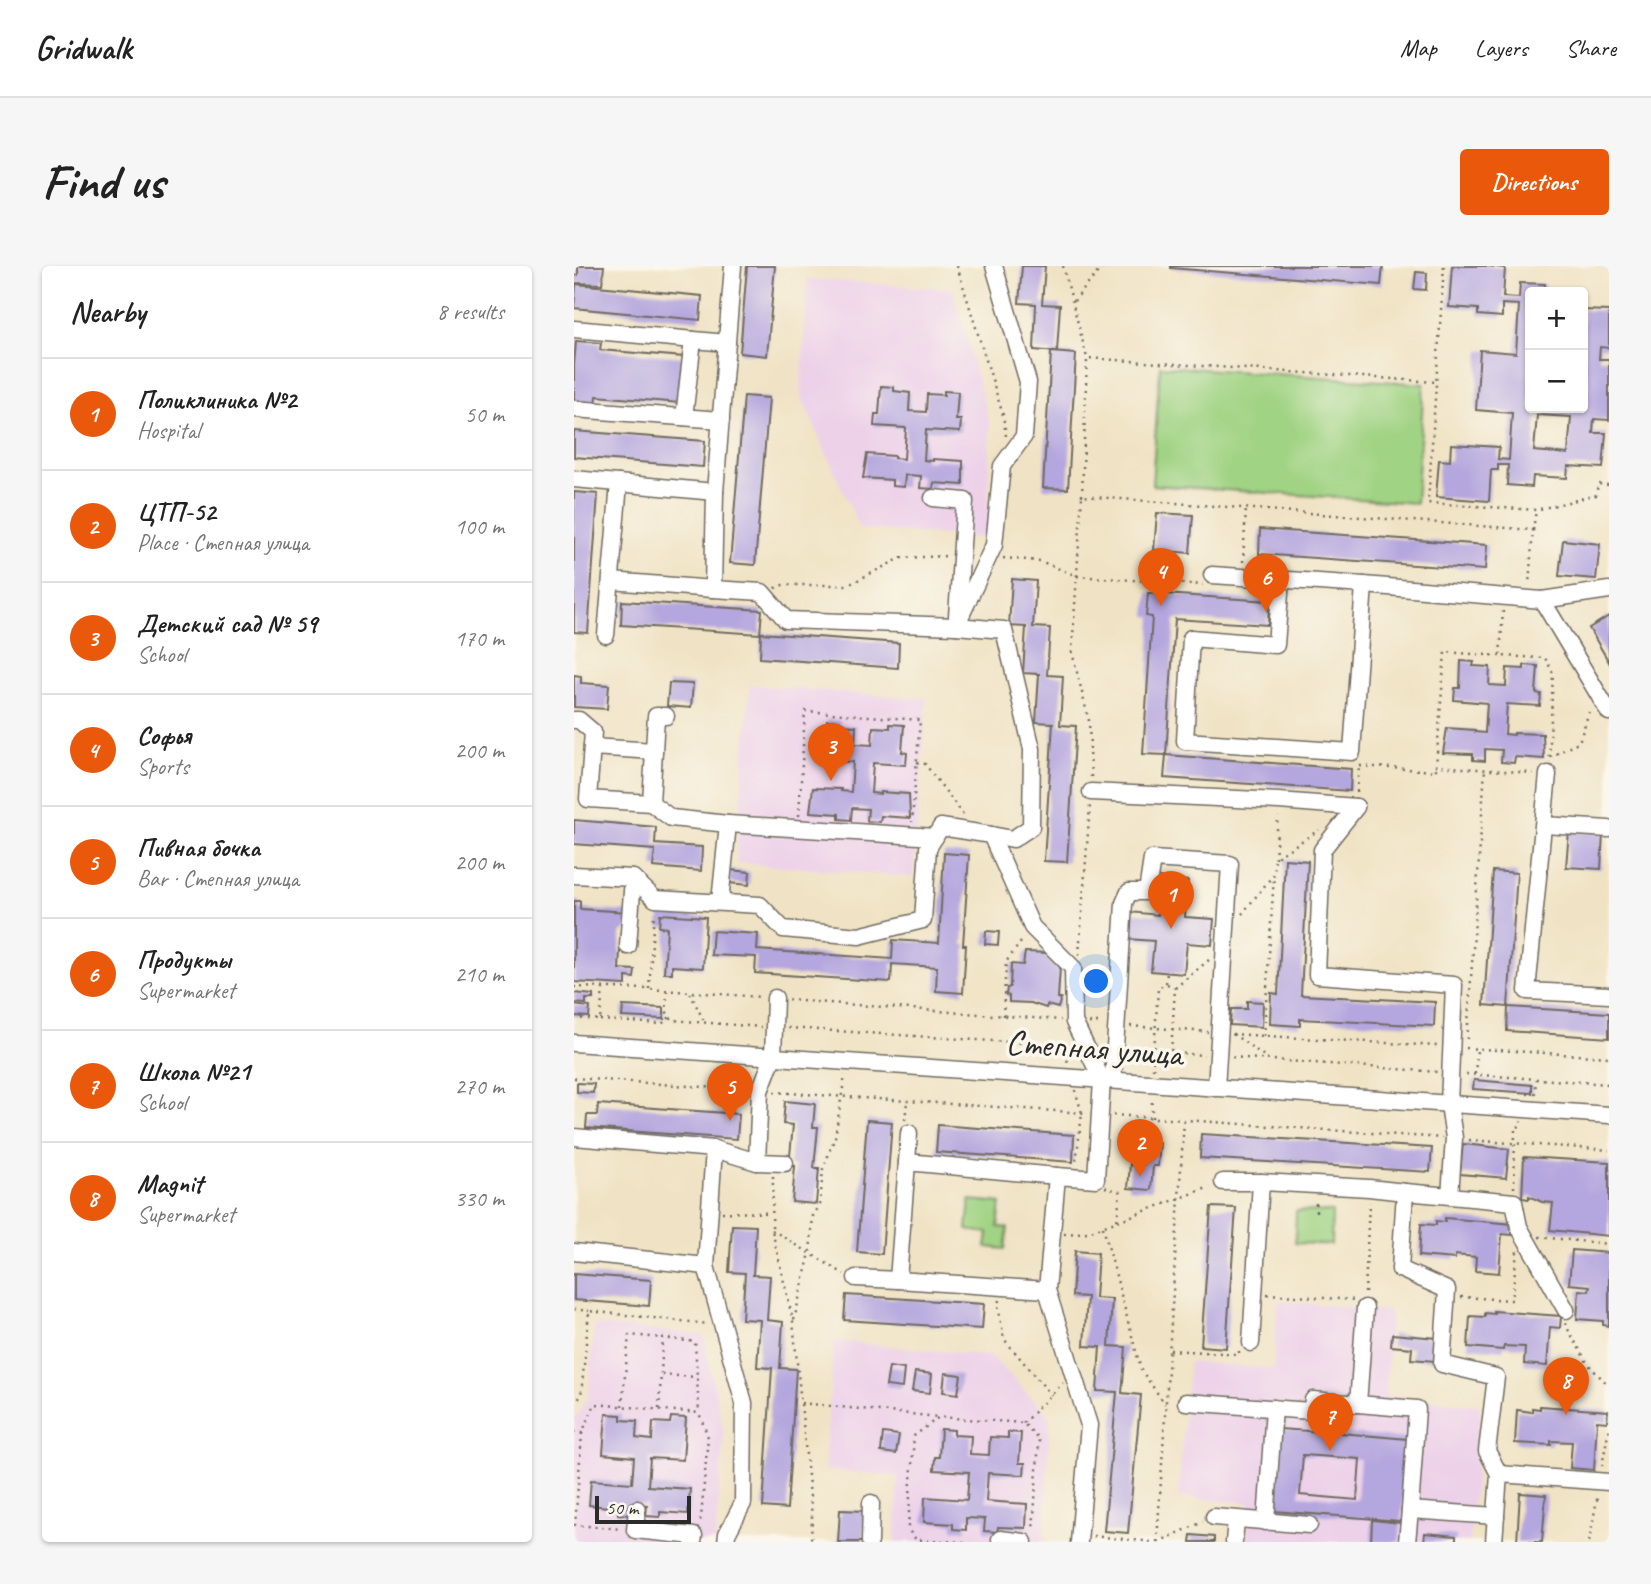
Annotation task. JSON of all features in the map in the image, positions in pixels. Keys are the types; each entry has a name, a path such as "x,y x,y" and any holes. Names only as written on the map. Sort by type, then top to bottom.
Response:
{"street":[{"path":"713,589 715,492 733,266"},
{"path":"956,626 994,545 1002,466 1024,436 1028,382 994,266"},
{"path":"574,329 727,343"},
{"path":"684,417 693,340"},
{"path":"574,409 721,420"},
{"path":"574,479 715,492"},
{"path":"606,635 619,483"},
{"path":"933,498 965,501 956,626"},
{"path":"1212,580 1281,580 1364,585 1542,600 1609,590"},
{"path":"1281,580 1276,645 1191,638 1185,741 1352,752 1364,585"},
{"path":"574,875 633,878 655,899 760,905 783,929 859,936 923,920 928,848 941,827 1013,839 1031,827 1032,749 1004,631 956,626 786,620 762,592 611,581"},
{"path":"1542,600 1609,712"},
{"path":"651,803 656,716 666,716"},
{"path":"574,720 579,720 593,732 588,799 651,803 671,818 935,837"},
{"path":"592,747 654,751"},
{"path":"1548,774 1527,991 1609,995"},
{"path":"1091,792 1356,807"},
{"path":"1356,807 1322,850 1317,975 1454,985 1459,1047 1449,1104 1454,1139 1450,1196"},
{"path":"720,902 728,824"},
{"path":"1544,825 1609,829"},
{"path":"984,834 1032,927 1073,968 1074,1021 1107,1080"},
{"path":"907,1162 1096,1179 1107,1080 1117,1024 1124,903 1129,892 1147,892 1152,859 1230,864 1216,1088"},
{"path":"628,946 633,878"},
{"path":"574,1137 714,1149 772,1162 760,1091 773,1057 775,999"},
{"name":"Степная улица","path":"574,1043 1609,1115"},
{"path":"898,1280 909,1133"},
{"path":"714,1149 706,1266 744,1403 743,1503 727,1534 726,1542"},
{"path":"1056,1176 1047,1290 1088,1425 1079,1538"},
{"path":"1223,1182 1369,1188 1514,1202 1518,1227 1566,1310"},
{"path":"1251,1343 1261,1182"},
{"path":"1405,1192 1400,1269 1447,1290 1443,1364 1496,1377 1488,1451 1499,1474 1494,1542"},
{"path":"574,1252 706,1266"},
{"path":"856,1278 1047,1290"},
{"path":"1358,1404 1365,1308"},
{"path":"1186,1402 1311,1411 1313,1399 1417,1409 1407,1542"},
{"path":"1266,1522 1274,1408"},
{"path":"1499,1474 1609,1482"},
{"path":"870,1542 871,1503"},
{"path":"638,1509 635,1530 693,1539"},
{"path":"1410,1510 1496,1516"},
{"path":"1214,1517 1309,1525"},
{"path":"1234,1542 1236,1520"},
{"path":"1000,1539 1028,1541"}],"path":[{"path":"957,266 1003,415 1009,456"},
{"path":"1063,266 1087,358 1082,496"},
{"path":"1073,303 1103,266"},
{"path":"1444,266 1428,503 1536,510 1597,495 1598,484 1609,485"},
{"path":"1087,358 1436,382"},
{"path":"1533,530 1536,510"},
{"path":"762,592 783,586 848,584 901,558 961,556"},
{"path":"988,557 1040,561 1077,576 1212,580"},
{"path":"1500,656 1503,619"},
{"path":"1359,765 1436,771 1436,766 1445,652 1545,658 1553,673 1548,774 1436,766"},
{"path":"798,829 805,711 920,720 911,835"},
{"path":"1549,757 1578,742 1589,712"},
{"path":"1356,807 1360,752"},
{"path":"917,762 925,764 984,834"},
{"path":"1459,1047 1485,769"},
{"path":"1079,954 1091,792"},
{"path":"1264,1036 1279,801"},
{"path":"1275,858 1321,829"},
{"path":"1241,915 1274,874"},
{"path":"649,989 655,899"},
{"path":"1003,1016 1006,962 1032,927"},
{"path":"1171,1053 1175,988 1225,948"},
{"path":"1166,984 1167,972"},
{"path":"1166,984 1175,988"},
{"path":"1152,1118 1158,988 1166,984"},
{"path":"574,987 649,989 1219,1032"},
{"path":"600,1020 603,989"},
{"path":"690,993 705,1022"},
{"path":"574,1018 662,1024 670,1017"},
{"path":"1270,1060 1233,1034 1609,1057"},
{"path":"1064,1045 1070,1077 1082,1113 1074,1177"},
{"path":"1475,1074 1478,1049"},
{"path":"793,1321 810,1252 813,1216 820,1205 823,1169 835,1137 848,1062"},
{"path":"1514,1202 1515,1128 1520,1126 1523,1095 1535,1093 1536,1078"},
{"path":"1156,1542 1184,1120"},
{"path":"772,1162 772,1230 793,1321 812,1517 811,1542"},
{"path":"1064,1234 1088,1232 1223,1182"},
{"path":"1096,1184 1120,1192 1117,1222"},
{"path":"1254,1293 1365,1300 1369,1188"},
{"path":"711,1211 771,1213"},
{"path":"1103,1227 1141,1370 1166,1406"},
{"path":"1523,1236 1609,1244"},
{"path":"1447,1302 1462,1296 1513,1300 1517,1251"},
{"path":"1000,1293 998,1306 1004,1339 1051,1395"},
{"path":"574,1309 714,1325 722,1322"},
{"path":"1566,1310 1566,1326 1588,1364 1609,1387"},
{"path":"574,1404 581,1396 589,1311"},
{"path":"621,1406 629,1335 695,1342 699,1413 708,1437 701,1518 693,1539"},
{"path":"659,1409 663,1339"},
{"path":"1170,1350 1239,1354 1240,1342 1251,1343"},
{"path":"1023,1423 1073,1373"},
{"path":"661,1375 697,1377"},
{"path":"801,1403 1023,1423 1039,1439 1028,1541"},
{"path":"635,1530 575,1525 582,1433 595,1404 699,1413"},
{"path":"939,1417 914,1436 908,1527 912,1536 918,1540 964,1542"},
{"path":"574,1431 582,1433"},
{"path":"1079,1538 1156,1542 1214,1517"}],"shaded area":[{"path":"807,279 953,289 990,426 987,538 860,529 801,396"},
{"path":"750,685 927,699 913,877 736,863"},
{"path":"1278,1301 1391,1311 1385,1396 1481,1405 1470,1542 1247,1542 1250,1503 1178,1497 1189,1362 1273,1369"},
{"path":"594,1325 703,1335 724,1432 715,1542 574,1542 575,1419 588,1397"},
{"path":"834,1341 991,1356 1050,1417 1044,1542 895,1542 898,1476 824,1470"}],"green space":[{"path":"1160,366 1424,384 1416,503 1152,485"},
{"path":"970,1200 1001,1203 998,1227 1008,1228 1005,1249 986,1247 988,1233 967,1230"},
{"path":"1296,1211 1332,1212 1331,1245 1295,1243"}],"building":[{"path":"578,266 604,266 602,284 574,283"},
{"path":"747,266 775,266 767,356 740,353"},
{"path":"1022,266 1045,266 1042,304 1060,305 1057,352 1034,350 1036,304 1019,303"},
{"path":"1171,266 1383,266 1381,285"},
{"path":"1452,266 1505,268 1503,297 1519,298 1520,283 1545,284 1545,287 1525,287 1525,413 1588,413 1588,310 1609,311 1609,348 1600,347 1599,359 1609,359 1609,420 1594,419 1593,433 1606,433 1603,468 1568,466 1567,478 1533,476 1532,487 1507,485 1508,465 1498,465 1498,470 1491,470 1489,501 1436,497 1439,460 1450,461 1451,444 1499,447 1498,459 1509,460 1512,413 1476,410 1480,350 1516,353 1519,305 1502,304 1502,317 1478,315 1478,309 1449,307","holes":["1537,415 1571,417 1568,454 1534,451"]},
{"path":"1416,272 1427,273 1426,290 1414,289"},
{"path":"576,284 702,296 700,320 574,308"},
{"path":"576,341 601,343 600,350 684,357 680,403 597,396 596,405 574,403"},
{"path":"1051,352 1076,354 1068,489 1043,488"},
{"path":"881,386 910,393 909,411 926,412 927,394 958,392 956,420 961,420 960,432 926,430 924,460 963,461 963,485 934,483 933,489 920,488 921,476 905,475 904,487 892,486 892,480 863,478 867,454 904,459 906,428 874,426 875,414 879,414"},
{"path":"744,396 769,398 755,565 730,563"},
{"path":"574,431 705,441 703,467 574,457"},
{"path":"574,492 598,494 588,633 574,632"},
{"path":"1157,513 1193,515 1190,553 1154,550"},
{"path":"1260,529 1487,545 1485,570 1259,554"},
{"path":"1563,540 1600,544 1596,579 1559,576"},
{"path":"1012,579 1036,581 1033,627 1050,628 1047,675 1063,676 1060,725 1076,726 1067,862 1044,861 1053,723 1036,722 1039,674 1023,673 1026,627 1009,626"},
{"path":"1148,593 1269,601 1268,625 1175,619 1166,755 1143,754 1152,617 1146,616"},
{"path":"622,601 762,610 760,634 621,625"},
{"path":"1609,616 1609,662 1589,628"},
{"path":"761,633 899,643 898,668 760,658"},
{"path":"1461,661 1474,662 1473,666 1490,667 1489,685 1506,686 1507,668 1538,666 1536,693 1541,694 1540,706 1507,704 1505,734 1543,734 1544,759 1515,757 1514,763 1501,762 1502,750 1485,749 1485,761 1473,760 1473,754 1443,753 1447,728 1485,733 1487,703 1454,700 1455,688 1460,688"},
{"path":"574,675 581,676 581,683 609,685 607,709 574,707"},
{"path":"669,683 693,684 691,708 667,706"},
{"path":"827,720 840,721 839,725 856,726 855,744 872,745 873,727 904,725 902,752 907,753 906,765 873,763 871,793 909,794 910,818 881,816 880,822 867,821 868,809 852,808 851,820 839,819 839,814 810,812 813,788 851,792 853,762 820,760 821,747 826,747"},
{"path":"1166,755 1351,769 1350,791 1164,778"},
{"path":"574,820 656,827 655,844 702,847 701,871 653,867 655,850 574,844"},
{"path":"1569,831 1603,833 1601,869 1566,867"},
{"path":"944,853 969,855 963,993 936,991 937,967 892,964 891,982 755,973 756,957 711,955 713,931 758,934 757,950 892,959 893,940 939,943"},
{"path":"1285,859 1308,861 1301,995 1435,1002 1434,1026 1300,1019 1300,1026 1270,1024 1271,993 1278,994"},
{"path":"730,870 750,872 749,885 729,883"},
{"path":"1493,871 1517,873 1508,1007 1484,1005"},
{"path":"1160,878 1188,881 1185,917 1214,919 1212,945 1187,943 1184,974 1151,971 1154,941 1128,939 1130,912 1158,915"},
{"path":"574,901 580,901 580,909 629,912 627,931 621,931 619,969 635,970 634,978 626,977 626,985 574,982"},
{"path":"660,914 706,917 703,968 672,966 672,973 664,973 667,928 659,927"},
{"path":"986,931 999,932 998,945 985,944"},
{"path":"1025,952 1050,953 1060,967 1058,998 1061,998 1058,1008 1009,1002 1009,996 1006,995 1007,988 1010,987 1011,964 1023,965"},
{"path":"574,993 593,995 593,999 586,999 586,1004 574,1003"},
{"path":"1247,1001 1263,1002 1262,1027 1230,1025 1231,1009 1247,1009"},
{"path":"574,1005 590,1007 589,1017 574,1016"},
{"path":"623,1006 664,1008 664,1019 622,1017"},
{"path":"1508,1007 1609,1013 1609,1038 1507,1031"},
{"path":"1474,1080 1532,1085 1532,1093 1473,1089"},
{"path":"577,1083 594,1084 593,1093 577,1092"},
{"path":"785,1101 815,1104 813,1127 818,1127 814,1168 819,1168 816,1204 792,1202 795,1166 789,1166 793,1125 783,1124"},
{"path":"598,1104 739,1114 737,1139 586,1128 587,1115 597,1115"},
{"path":"867,1120 892,1122 882,1254 857,1252"},
{"path":"938,1125 1074,1135 1073,1162 936,1152"},
{"path":"1201,1134 1432,1148 1430,1172 1200,1158"},
{"path":"1147,1141 1160,1143 1158,1166 1153,1166 1151,1190 1128,1188 1130,1164 1144,1165"},
{"path":"1463,1144 1509,1149 1506,1178 1460,1174"},
{"path":"1524,1157 1609,1162 1609,1236 1550,1230 1553,1203 1542,1202 1529,1196 1529,1199 1522,1198"},
{"path":"1211,1207 1236,1208 1226,1348 1201,1346"},
{"path":"1445,1218 1513,1224 1512,1235 1502,1234 1499,1273 1475,1271 1476,1257 1455,1255 1455,1259 1419,1256 1421,1224 1436,1225 1436,1221 1445,1222"},
{"path":"732,1225 756,1226 753,1275 770,1276 767,1320 783,1322 780,1368 796,1369 787,1509 763,1507 772,1368 757,1367 760,1320 742,1319 745,1273 729,1272"},
{"path":"1572,1250 1609,1253 1609,1326 1603,1325 1603,1321 1577,1319 1579,1290 1589,1291 1590,1286 1569,1284"},
{"path":"1075,1251 1098,1253 1095,1298 1112,1299 1109,1346 1126,1347 1122,1393 1141,1395 1128,1533 1104,1531 1117,1392 1097,1391 1100,1347 1084,1346 1087,1297 1072,1296"},
{"path":"574,1274 651,1280 649,1306 574,1300"},
{"path":"846,1295 984,1304 982,1329 844,1320"},
{"path":"1494,1311 1561,1316 1560,1328 1550,1327 1547,1366 1524,1364 1525,1347 1504,1346 1503,1350 1468,1347 1470,1316 1485,1317 1485,1313 1494,1314"},
{"path":"1392,1334 1437,1338 1435,1361 1411,1359 1412,1348 1391,1346"},
{"path":"889,1367 904,1369 902,1388 886,1386"},
{"path":"915,1372 932,1374 930,1393 912,1391"},
{"path":"945,1373 961,1375 958,1394 943,1392"},
{"path":"1540,1406 1608,1411 1607,1422 1597,1421 1594,1470 1570,1468 1572,1442 1551,1441 1551,1445 1515,1443 1517,1410 1532,1412 1532,1408 1540,1409"},
{"path":"1324,1409 1343,1410 1341,1433 1407,1439 1401,1521 1274,1511 1280,1429 1322,1432","holes":["1303,1455 1360,1459 1357,1500 1300,1495"]},
{"path":"606,1414 621,1415 621,1420 637,1421 636,1438 652,1440 653,1422 670,1423 671,1417 686,1418 683,1460 650,1458 648,1486 690,1489 688,1514 660,1512 660,1517 646,1516 647,1505 631,1504 630,1515 618,1514 618,1508 589,1505 591,1480 632,1483 634,1457 603,1454"},
{"path":"941,1429 954,1430 954,1435 971,1436 970,1454 989,1455 990,1437 1008,1438 1008,1432 1021,1433 1019,1463 1025,1463 1024,1475 988,1473 986,1501 1027,1504 1026,1528 998,1527 997,1532 984,1531 985,1519 966,1518 966,1530 953,1529 953,1524 924,1522 925,1497 967,1500 969,1472 934,1470 935,1457 939,1457"},
{"path":"883,1433 899,1435 896,1454 881,1452"},
{"path":"1520,1493 1546,1495 1542,1542 1517,1542"},
{"path":"840,1510 865,1511 863,1542 838,1542"},
{"path":"1372,1520 1401,1523 1399,1542 1371,1542"},
{"path":"1425,1533 1456,1536 1456,1542 1424,1542"},
{"path":"1191,1535 1214,1537 1214,1542 1190,1542"}],"place":[{"name":"Софья","path":"1161,606"},
{"name":"Продукты","path":"1266,612"},
{"name":"Детский сад № 59","path":"831,781"},
{"name":"Поликлиника №2","path":"1171,929"},
{"name":"Пивная бочка","path":"730,1121"},
{"name":"ЦТП-52","path":"1140,1177"},
{"name":"Magnit","path":"1566,1415"},
{"name":"Школа №21","path":"1330,1451"}]}
